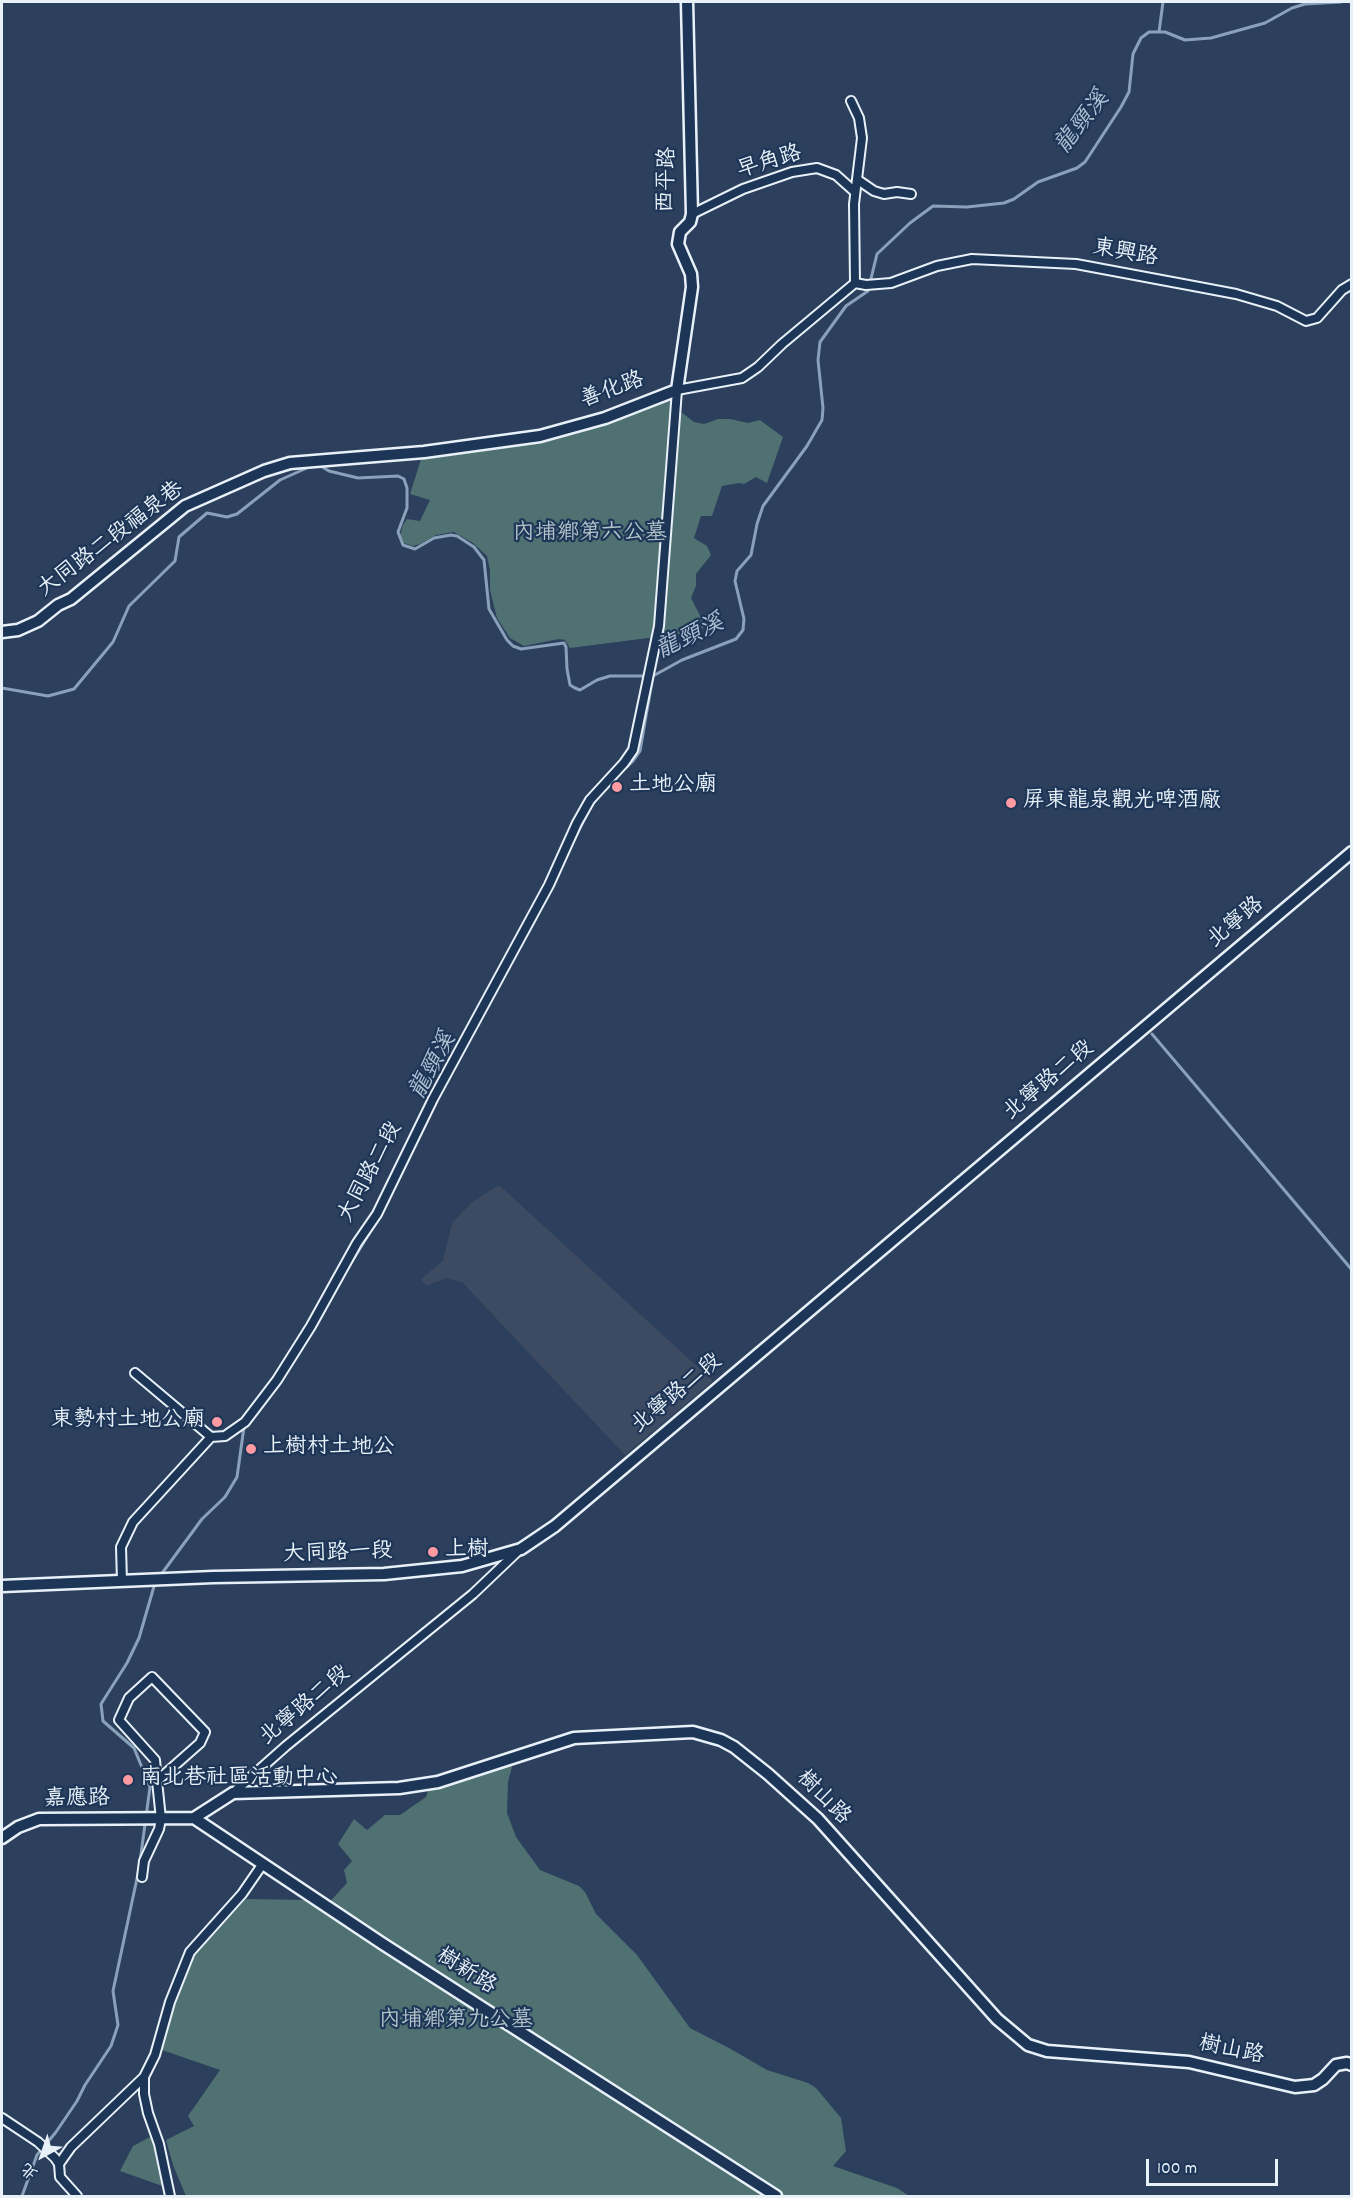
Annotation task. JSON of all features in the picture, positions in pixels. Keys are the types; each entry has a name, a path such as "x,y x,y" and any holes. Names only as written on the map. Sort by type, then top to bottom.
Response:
{"street":[{"name":"西平路","path":"677,390 692,287 691,274 678,244 680,232 690,222 692,214 687,2"},
{"path":"851,101 859,118 862,138 855,192 855,283"},
{"name":"早角路","path":"692,214 743,189 792,172 817,168 836,176 855,192"},
{"path":"858,180 873,191 884,194 897,192 912,194"},
{"name":"東興路","path":"855,283 875,285 891,283 937,266 972,259 1076,264 1236,294 1277,306 1306,321 1317,318 1342,290 1352,284"},
{"name":"善化路","path":"351,458 480,446 540,436 605,418 677,390 742,378 758,367 855,283"},
{"name":"大同路二段","path":"122,1581 121,1547 133,1522 211,1437 225,1436 245,1422 277,1380 357,1243 377,1214 433,1099 549,885 577,823 590,800 633,750 659,626 677,390"},
{"name":"大同路二段福泉巷","path":"2,632 18,630 38,621 58,605 71,599 185,506 264,471 290,464 351,458"},
{"name":"北寧路","path":"1148,1025 1352,852"},
{"name":"北寧路二段","path":"233,1793 286,1746 457,1607 521,1549 555,1526 1148,1025"},
{"path":"135,1373 211,1437"},
{"name":"大同路一段","path":"122,1581 384,1574 462,1566 521,1549"},
{"path":"2,1586 122,1581"},
{"path":"142,1877 144,1861 159,1829 151,1819 157,1780 155,1760 119,1720 129,1698 152,1677 205,1732 200,1743 157,1780"},
{"name":"樹山路","path":"233,1793 399,1788 438,1782 574,1738 693,1732 721,1740 734,1747 818,1819 997,2019 1028,2045 1047,2051 1190,2062 1295,2087 1314,2085 1336,2065 1347,2063 1352,2065"},
{"path":"194,1818 233,1793"},
{"name":"嘉應路","path":"2,1838 18,1827 39,1820 194,1818"},
{"name":"樹新路","path":"194,1818 262,1865 776,2196"},
{"path":"59,2164 71,2147 144,2077 155,2055 170,2002 190,1952 242,1894 262,1865"},
{"path":"144,2077 144,2094 148,2113 159,2144 170,2196"},
{"path":"2,2118 38,2142 55,2158 59,2164 60,2177 77,2196"}],"shaded area":[{"path":"499,1185 713,1381 625,1455 462,1282 446,1278 426,1286 421,1279 443,1261 452,1223 472,1202"}],"green space":[{"name":"內埔鄉第六公墓","path":"681,391 679,403 681,412 694,422 704,424 718,419 730,419 748,423 760,420 783,437 767,483 756,477 744,484 722,486 712,516 701,516 694,538 707,546 711,555 696,574 696,586 691,598 706,627 679,634 570,648 565,640 559,639 524,646 510,638 497,618 490,590 487,556 473,543 454,532 436,535 413,546 404,543 400,536 407,519 420,521 430,500 410,494 422,456 539,440"},
{"name":"內埔鄉第九公墓","path":"510,1762 512,1767 508,1782 507,1813 516,1837 540,1870 579,1886 585,1892 596,1914 637,1955 690,2028 767,2070 808,2083 816,2088 841,2118 846,2151 833,2166 897,2188 909,2196 186,2196 173,2165 166,2140 194,2126 188,2116 220,2070 162,2050 177,1997 195,1954 246,1899 309,1900 324,1908 347,1883 344,1870 352,1861 338,1844 354,1819 367,1830 385,1815 400,1815 426,1797 430,1785"},
{"path":"152,2136 157,2162 167,2181 168,2188 120,2171 133,2146"}],"waterway":[{"path":"1159,32 1163,2"},
{"name":"龍頸溪","path":"614,779 640,751 653,676 682,660 736,639 743,630 744,619 735,581 737,571 751,555 763,506 807,446 822,420 818,360 820,342 846,306 868,291 877,254 910,223 933,206 967,207 1004,203 1014,199 1038,182 1077,168 1085,162 1129,92 1133,54 1141,38 1149,32 1165,32 1185,40 1211,38 1265,23 1292,8 1305,4 1341,2"},
{"path":"2,688 48,696 74,689 113,642 129,606 175,561 179,537 207,513 227,517 237,514 280,480 319,465 329,471 358,478 398,476 404,479 407,488 407,508 398,532 403,545 415,549 434,538 451,535 457,536 474,547 484,560 489,609 507,640 513,646 521,649 564,643 570,685 580,690 597,680 610,676 648,676"},
{"name":"龍頸溪","path":"573,842 591,806 601,793"},
{"name":"龍頸溪","path":"500,983 536,918"},
{"path":"1152,1034 1352,1270"},
{"name":"龍頸溪","path":"346,1271 379,1218"},
{"path":"160,1576 202,1519 225,1497 237,1477 244,1427 258,1411"},
{"path":"22,2196 37,2155 77,2101 111,2046 118,2025 113,1991 139,1869 150,1787 134,1748 103,1721 101,1704 127,1663 139,1638 155,1583"}],"place":[{"name":"土地公廟","path":"617,787"},
{"name":"屏東龍泉觀光啤酒廠","path":"1011,803"},
{"name":"東勢村土地公廟","path":"217,1422"},
{"name":"上樹村土地公","path":"251,1449"},
{"name":"上樹","path":"433,1552"},
{"name":"南北巷社區活動中心","path":"128,1780"}]}
